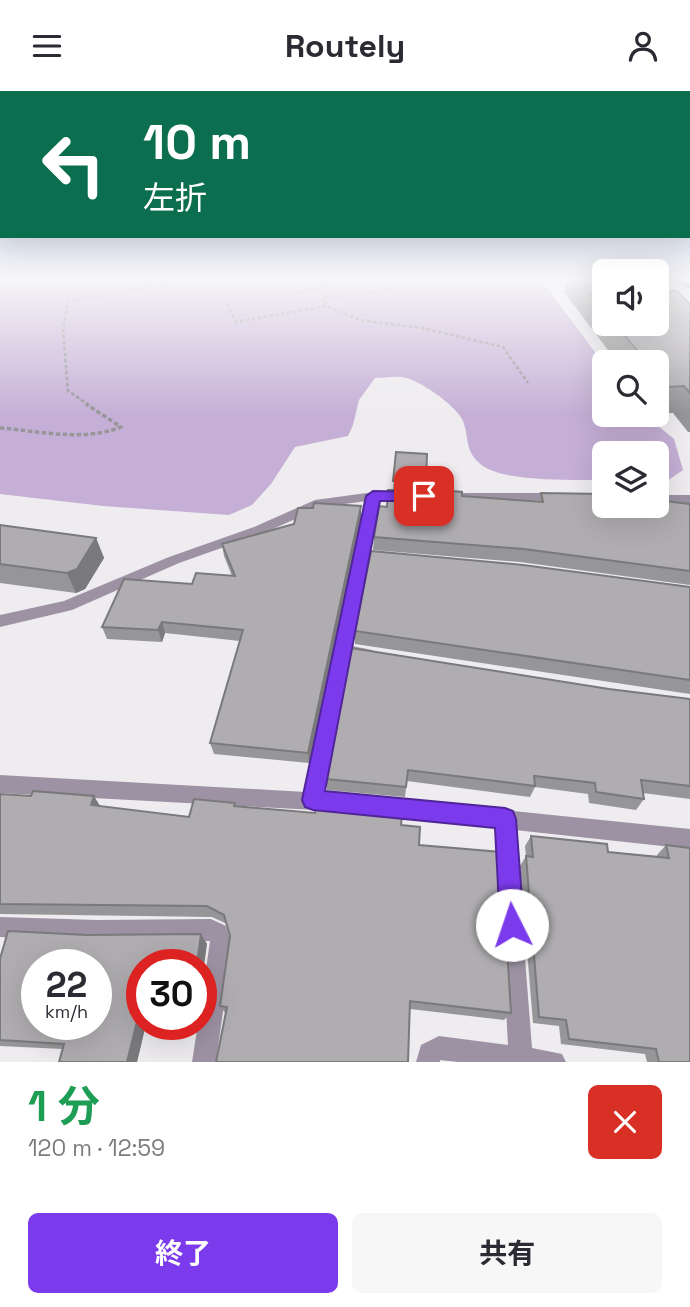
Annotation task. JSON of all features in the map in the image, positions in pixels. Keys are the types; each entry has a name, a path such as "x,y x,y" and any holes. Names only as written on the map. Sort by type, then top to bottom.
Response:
{"street":[{"path":"0,621 67,606 174,560 259,530 319,503 373,496 424,496"},
{"path":"313,800 373,496"},
{"path":"450,497 570,497"},
{"path":"669,499 690,499"},
{"path":"361,557 403,561"},
{"path":"342,651 381,656"},
{"path":"0,784 313,800 690,839"},
{"path":"505,819 521,1058"},
{"path":"0,927 96,931 216,931 221,937 221,946 204,1062"},
{"path":"428,1062 429,1053 439,1048 554,1062"}],"path":[{"path":"0,428 111,433 121,427 68,391 62,362 64,324"},
{"path":"393,324 422,328 503,347 527,383"}],"shaded area":[{"path":"0,324 574,324 593,350 592,427 660,427 674,439 683,470 669,480 669,441 592,441 592,480 507,475 477,461 472,455 462,419 452,406 435,393 402,377 375,378 359,400 348,436 295,447 271,484 252,505 229,515 103,506 0,494"}],"building":[{"path":"669,324 690,324 690,393 684,386 669,387 669,350 637,350 625,336 669,336"},
{"path":"396,452 427,454 426,481 393,481"},
{"path":"388,490 442,490 462,492 462,496 543,502 541,493 592,494 592,518 669,518 669,502 690,504 690,571 524,549 374,537 379,506 387,507"},
{"path":"314,503 361,506 308,753 210,743 243,630 162,622 158,630 102,627 124,579 192,584 196,573 235,576 222,544 294,524 298,508 313,508"},
{"path":"0,525 96,538 77,569 67,573 0,564"},
{"path":"371,551 523,565 690,587 690,680 355,631"},
{"path":"351,648 609,689 690,699 690,786 641,780 644,799 596,792 595,783 534,776 535,786 408,770 406,787 327,779"},
{"path":"33,791 94,796 91,805 189,817 194,799 235,803 234,806 315,813 318,799 403,808 401,825 420,827 419,845 501,852 511,1013 410,1001 408,1062 216,1062 227,1007 220,1006 230,936 224,915 207,906 0,904 0,794 31,796"},
{"path":"531,836 607,844 608,852 669,858 666,845 690,848 690,1062 659,1062 656,1049 569,1039 566,1020 539,1017 526,856 533,857"},
{"path":"8,931 87,935 201,934 199,949 126,949 126,1040 132,1040 127,1062 59,1062 64,1044 0,1040 0,959"}],"route":[{"path":"424,496 373,496 313,800 505,819 512,925"}]}
